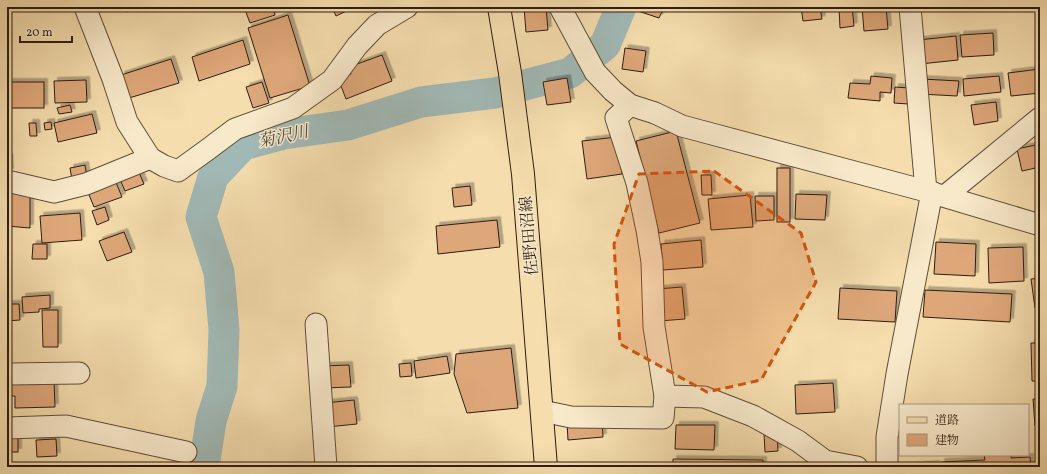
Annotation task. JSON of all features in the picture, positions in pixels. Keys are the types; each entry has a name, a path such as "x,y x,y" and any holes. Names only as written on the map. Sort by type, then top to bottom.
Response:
{"main road":[{"name":"佐野田沼線","path":"499,7 510,73 523,174 546,467"}],"street":[{"path":"85,7 113,79 127,122 150,158 164,166 178,170 235,129 293,108 332,80 357,46 377,24 407,7"},
{"path":"560,7 595,72 630,105 655,113 682,126 934,193 1040,225"},
{"path":"888,467 887,437 897,374 934,193 910,7"},
{"path":"542,411 571,417 663,418 665,396 654,327 652,262 647,230 637,183 616,118 630,105"},
{"path":"934,193 1040,118"},
{"path":"7,181 54,192 86,184 150,158"},
{"path":"316,324 326,467"},
{"path":"7,374 79,373"},
{"path":"665,396 704,397 753,416 798,441 825,460 857,467"},
{"path":"7,428 66,426 186,452"}],"highlighted area":[{"path":"714,171 801,233 816,282 761,380 707,392 620,344 614,244 639,174"}],"building":[{"path":"124,7 131,7 132,10 126,12"},
{"path":"244,7 273,7 275,15 250,23"},
{"path":"332,7 355,7 336,16"},
{"path":"524,7 546,7 548,30 526,32"},
{"path":"636,7 664,7 659,18 635,10"},
{"path":"801,7 820,7 822,19 803,21"},
{"path":"839,7 852,7 854,26 840,28"},
{"path":"862,7 886,7 888,29 864,31"},
{"path":"288,15 310,86 270,98 248,28"},
{"path":"993,33 994,55 962,57 960,35"},
{"path":"956,36 958,60 920,64 918,40"},
{"path":"243,40 250,64 199,81 192,57"},
{"path":"625,48 646,51 643,72 622,69"},
{"path":"382,55 392,81 346,99 338,78 351,74 349,67"},
{"path":"171,59 179,83 129,98 121,75"},
{"path":"1040,69 1040,93 1011,96 1008,73"},
{"path":"871,76 892,78 891,93 880,92 880,101 848,98 850,83 870,84"},
{"path":"999,76 1001,92 964,96 963,79"},
{"path":"567,78 571,102 547,105 543,82"},
{"path":"922,79 959,81 957,96 920,94"},
{"path":"86,80 87,102 55,103 54,81"},
{"path":"9,82 44,82 44,108 9,108"},
{"path":"262,82 269,103 253,108 246,87"},
{"path":"895,87 909,88 908,104 894,103"},
{"path":"996,102 998,121 974,125 971,105"},
{"path":"70,105 72,112 59,114 57,108"},
{"path":"92,114 97,133 58,142 54,123"},
{"path":"51,122 52,129 45,130 44,123"},
{"path":"29,123 36,123 37,136 30,136"},
{"path":"676,131 700,223 659,233 636,141"},
{"path":"617,137 622,174 587,179 582,141"},
{"path":"1040,144 1040,167 1022,171 1017,149"},
{"path":"7,157 9,157 10,172 7,172"},
{"path":"85,165 87,177 72,180 70,168"},
{"path":"777,168 790,168 790,222 777,222"},
{"path":"138,170 144,184 125,191 119,177"},
{"path":"701,175 711,175 712,195 702,195"},
{"path":"115,180 122,197 94,207 87,190"},
{"path":"470,186 472,205 454,207 452,188"},
{"path":"7,192 30,193 30,228 7,226"},
{"path":"796,194 827,195 825,220 795,219"},
{"path":"750,195 753,227 711,230 708,199"},
{"path":"755,196 774,196 774,220 756,221"},
{"path":"105,207 109,220 97,225 92,211"},
{"path":"80,213 82,240 42,243 40,216"},
{"path":"497,220 500,247 438,254 436,226"},
{"path":"124,232 132,252 107,261 99,241"},
{"path":"701,240 703,267 663,270 661,244"},
{"path":"936,242 976,244 975,276 934,274"},
{"path":"33,244 47,244 47,259 32,259"},
{"path":"1023,247 1024,281 989,283 988,248"},
{"path":"1040,278 1040,308 1035,308 1031,279"},
{"path":"682,287 685,319 659,321 657,289"},
{"path":"840,288 897,291 895,322 838,319"},
{"path":"925,290 1012,294 1010,322 923,317"},
{"path":"50,295 50,308 39,309 39,312 23,313 22,297"},
{"path":"7,304 19,304 20,320 7,321"},
{"path":"42,310 58,310 58,347 43,347"},
{"path":"1031,343 1040,343 1040,381 1032,381"},
{"path":"511,348 518,408 467,413 454,374 456,354"},
{"path":"447,356 450,373 416,378 414,361"},
{"path":"411,363 412,376 400,377 399,364"},
{"path":"349,365 351,387 323,388 322,366"},
{"path":"54,381 55,407 15,408 15,396 7,396 7,383"},
{"path":"833,383 835,412 796,414 795,385"},
{"path":"1033,399 1040,399 1040,426 1035,426"},
{"path":"354,400 357,424 327,427 325,403"},
{"path":"898,416 899,416 899,438"},
{"path":"602,420 603,437 568,440 567,422"},
{"path":"676,425 715,425 714,450 675,449"},
{"path":"777,432 778,451 765,452 764,433"},
{"path":"1038,433 1040,433 1040,451 1039,451"},
{"path":"7,437 18,437 18,452 7,452"},
{"path":"56,439 57,456 37,457 36,440"},
{"path":"984,456 1011,456 1011,458 1030,457 1031,467 942,467 941,462 985,460"},
{"path":"673,459 763,460 763,467 673,467"},
{"path":"936,464 936,467 898,467"}],"waterway":[{"name":"菊沢川","path":"204,467 211,421 222,386 224,330 219,272 201,217 213,177 243,145 284,134 348,125 421,102 495,93 570,73 605,45 621,7"}]}
